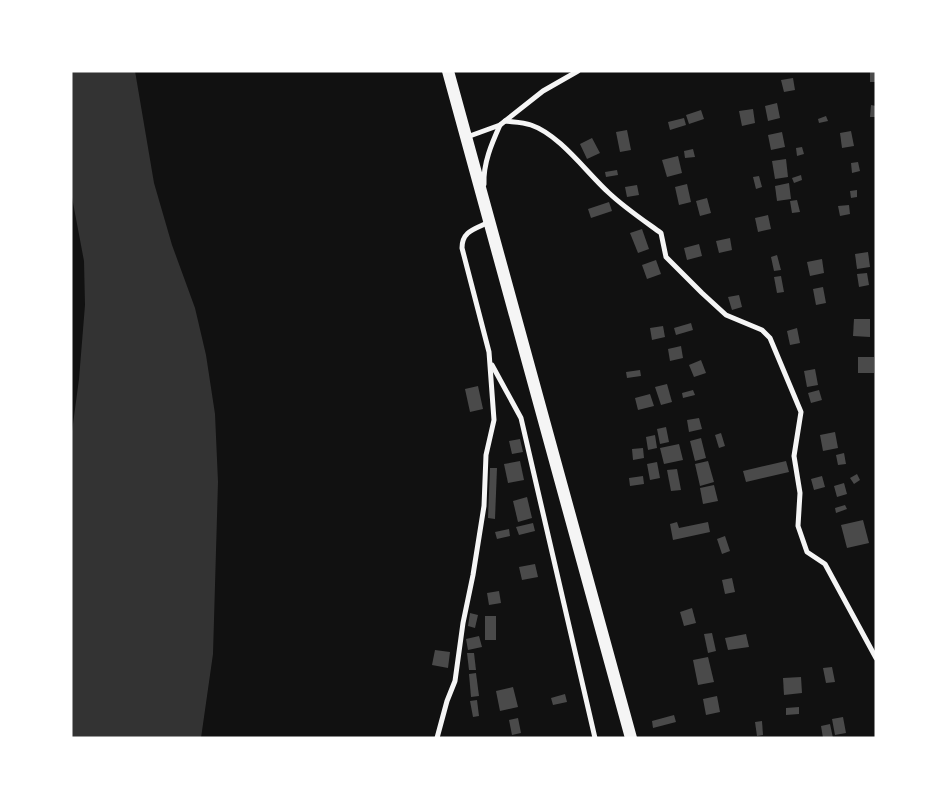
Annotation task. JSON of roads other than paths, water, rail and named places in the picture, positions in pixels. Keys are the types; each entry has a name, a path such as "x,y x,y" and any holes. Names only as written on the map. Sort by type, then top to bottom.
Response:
{"main road":[{"path":"448,71 631,738"}],"street":[{"path":"465,138 502,123 543,91 578,71"},
{"path":"484,205 483,175 492,143 502,123"},
{"path":"502,123 525,123 544,130 566,149 585,171 610,194 661,233 666,257 716,307 726,315 762,330 770,338 801,412 794,456 800,493 798,526 807,552 825,564 876,658"},
{"path":"437,738 447,701 455,681 463,623 484,506 486,456 494,420 490,362 462,248 462,241 467,232 489,222"},
{"path":"490,362 521,418 595,738"}]}
